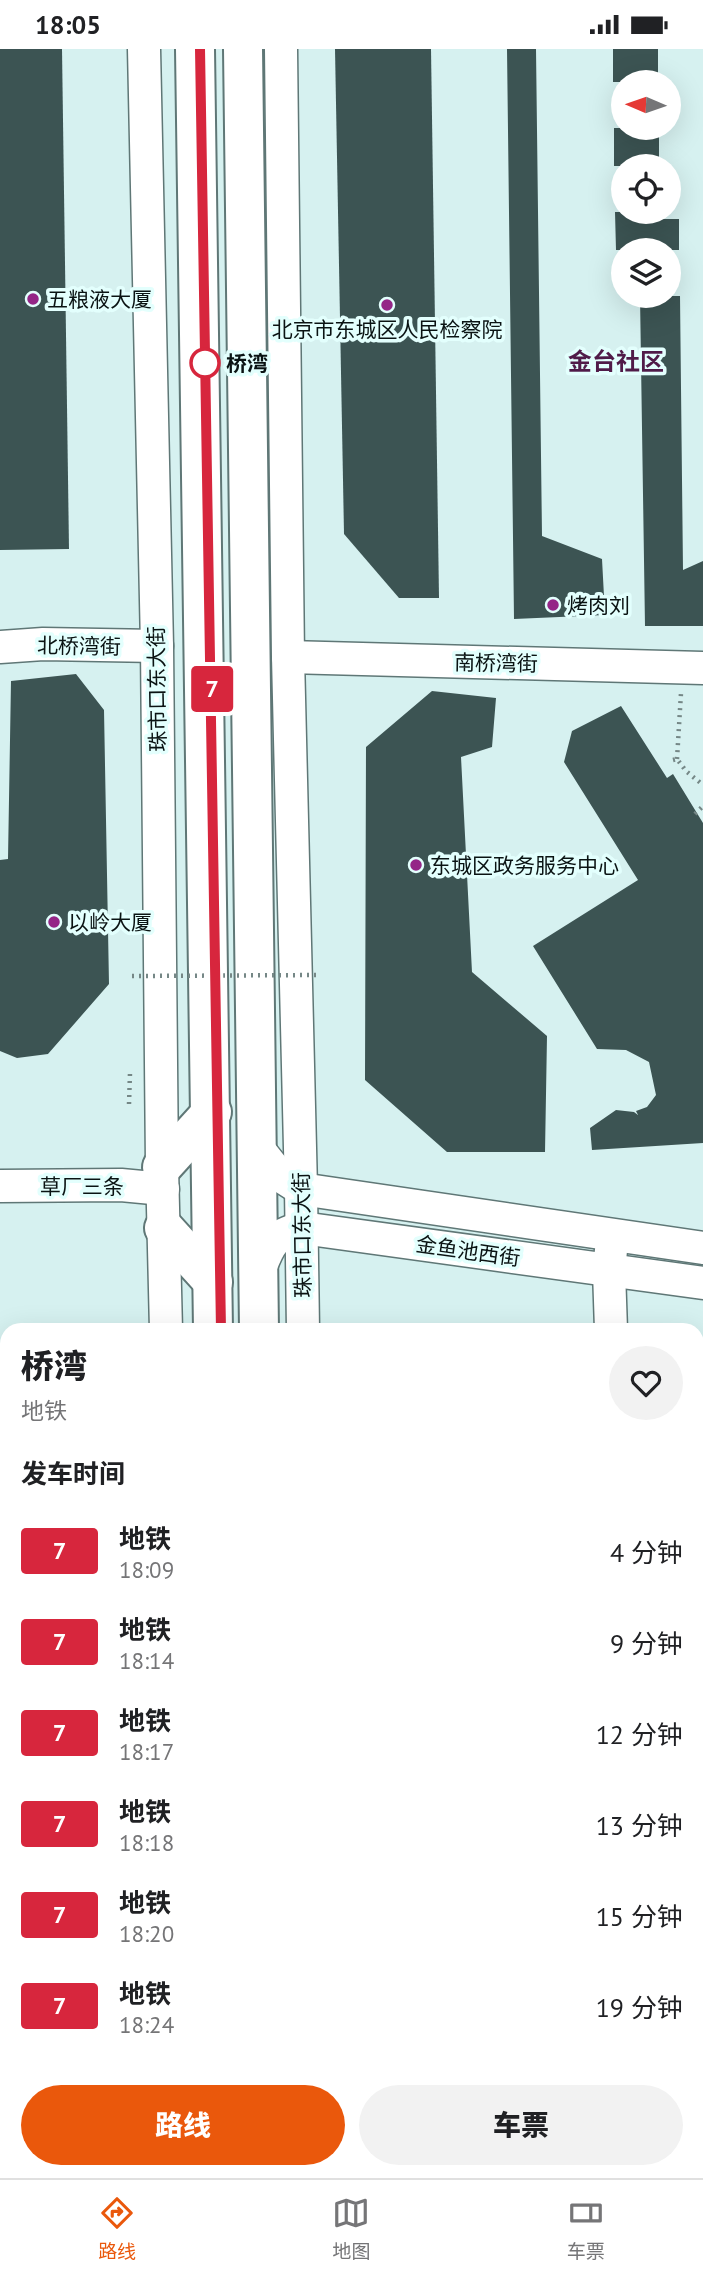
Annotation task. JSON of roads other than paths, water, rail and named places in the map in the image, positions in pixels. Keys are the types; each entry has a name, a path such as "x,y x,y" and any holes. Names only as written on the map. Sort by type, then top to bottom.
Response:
{"main road":[{"path":"195,49 214,1323"},
{"path":"243,49 259,1323"},
{"path":"163,1178 212,1112"},
{"path":"164,1228 213,1282"}],"street":[{"name":"珠市口东大街","path":"144,49 157,646 166,1323"},
{"name":"珠市口东大街","path":"281,49 288,657 303,1323"},
{"name":"北桥湾街","path":"0,647 43,644 157,646"},
{"name":"南桥湾街","path":"288,657 693,668"},
{"name":"金鱼池西街","path":"256,1146 279,1175 301,1189 703,1248"},
{"name":"草厂三条","path":"0,1186 121,1185 163,1178"},
{"name":"金鱼池西街","path":"302,1228 703,1283"},
{"path":"258,1274 268,1249 283,1232 302,1228"},
{"path":"611,1323 608,1271 614,1235"}],"metro line":[{"name":"7","path":"200,49 221,1323"}],"place":[{"name":"五粮液大厦","path":"33,299"},
{"name":"北京市东城区人民检察院","path":"387,305"},
{"name":"桥湾","path":"205,363"},
{"name":"烤肉刘","path":"553,605"},
{"name":"东城区政务服务中心","path":"416,865"},
{"name":"以岭大厦","path":"54,922"}],"district":[{"name":"金台社区","path":"616,361"}]}
